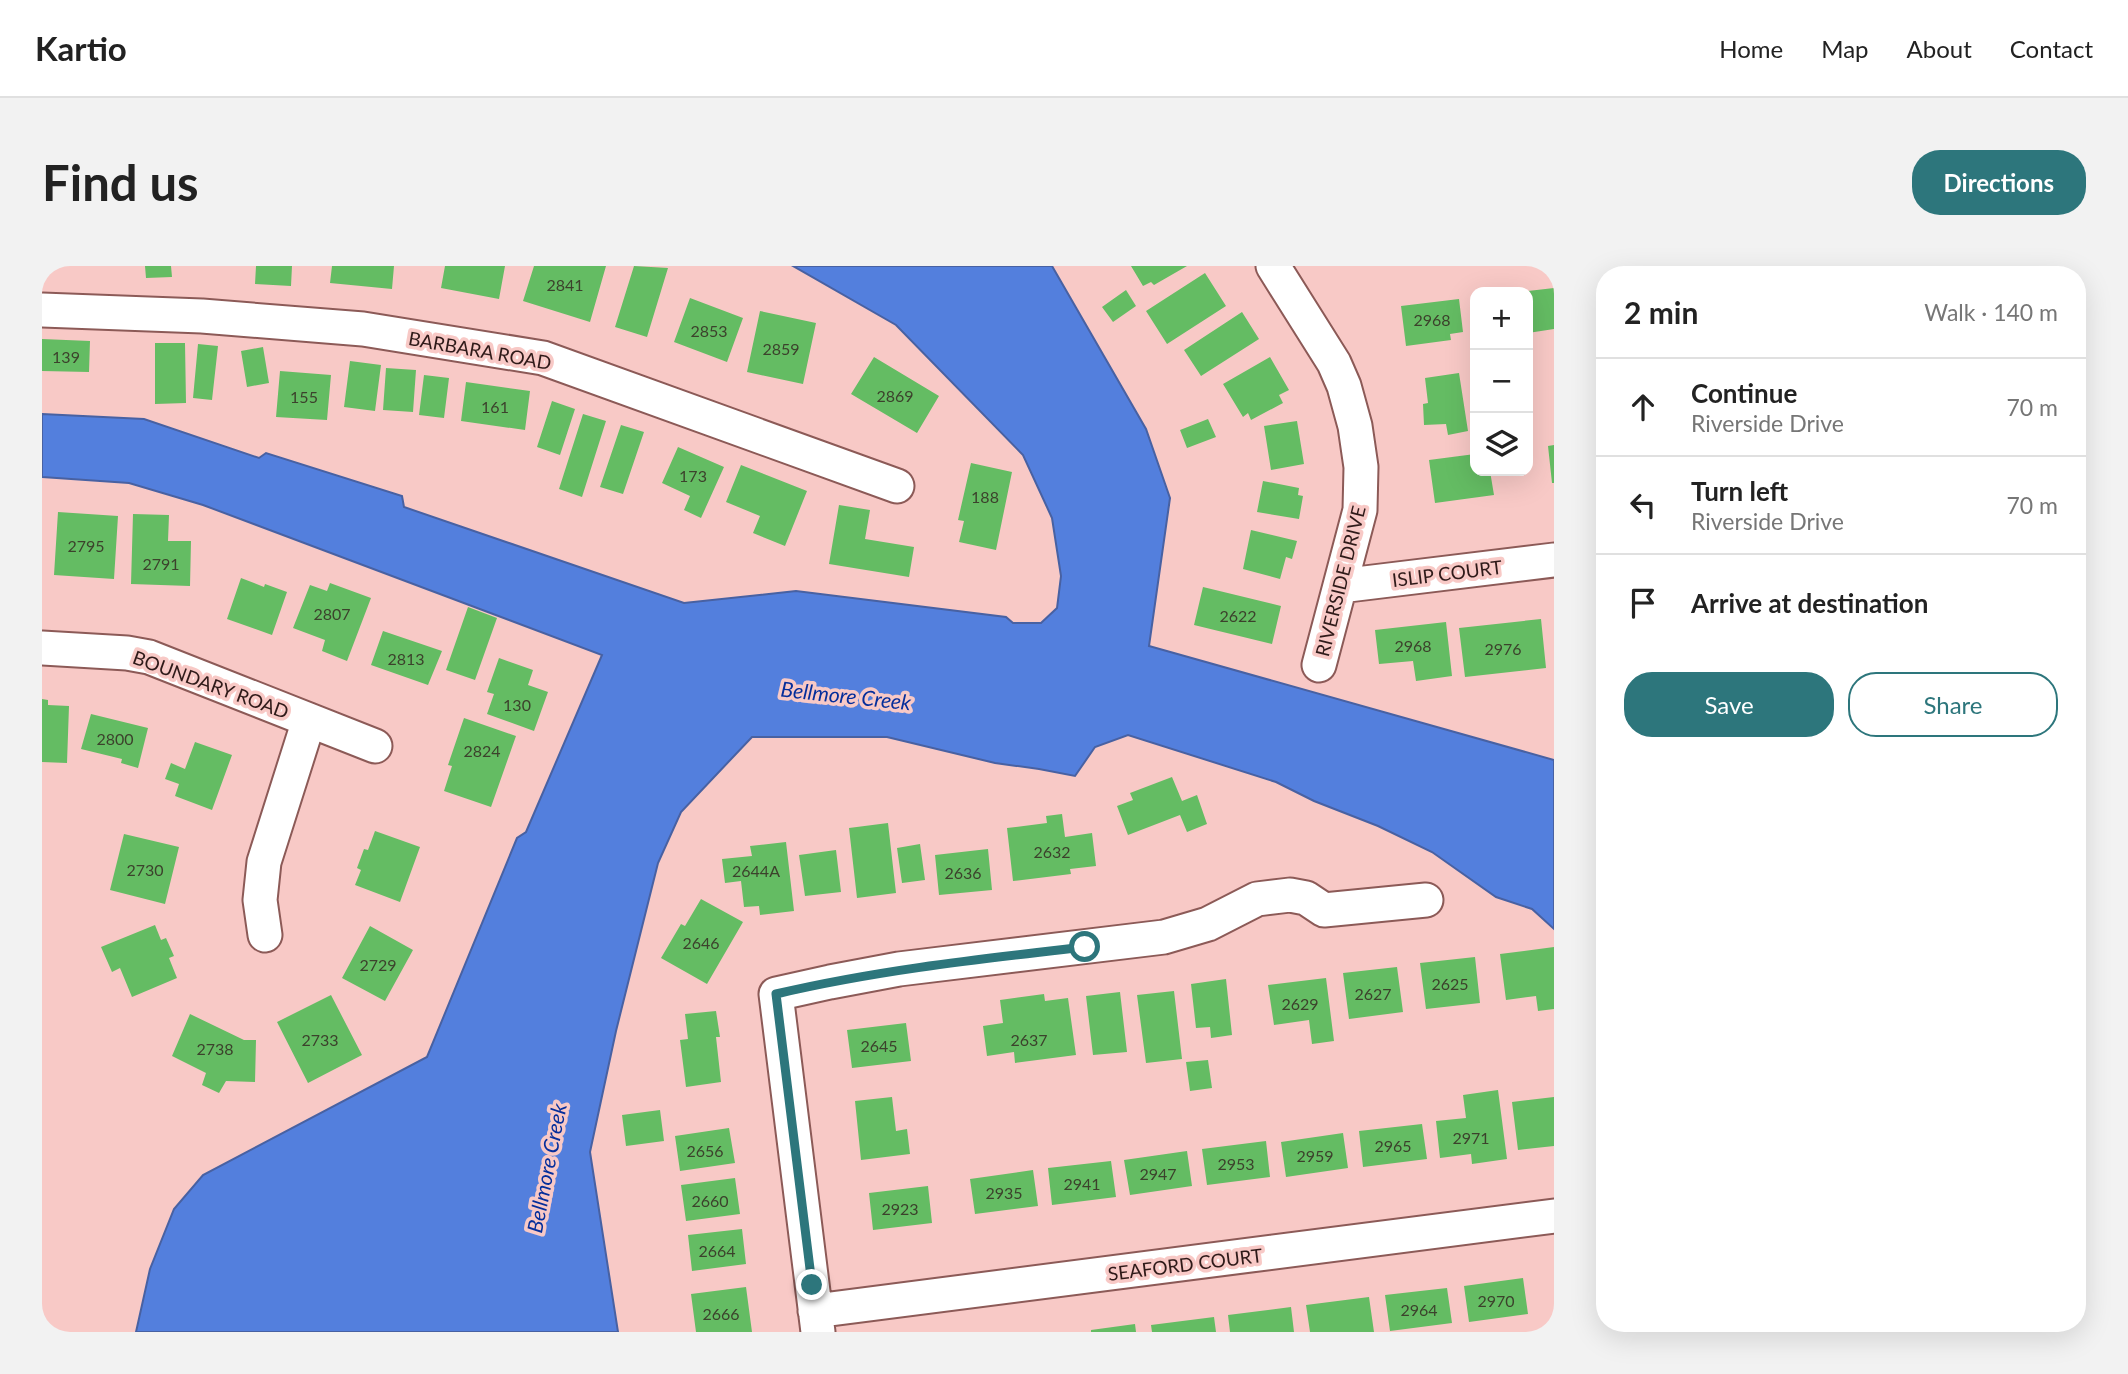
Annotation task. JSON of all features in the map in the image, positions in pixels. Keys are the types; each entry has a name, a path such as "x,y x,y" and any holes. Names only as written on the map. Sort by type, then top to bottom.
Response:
{"street":[{"name":"RIVERSIDE DRIVE","path":"1273,266 1334,363 1344,386 1355,426 1361,467 1360,510 1319,665"},
{"name":"BARBARA ROAD","path":"42,310 202,316 363,329 543,358 897,486"},
{"name":"ISLIP COURT","path":"1339,586 1554,560"},
{"name":"BOUNDARY ROAD","path":"42,648 127,653 149,657 375,746"},
{"path":"265,935 260,900 264,862 309,720"},
{"path":"816,1322 776,994 900,969 1164,937 1209,924 1257,899 1290,895 1306,898 1324,910 1426,900"},
{"name":"SEAFORD COURT","path":"816,1322 1554,1216"}],"water":[{"name":"Bellmore Creek","path":"793,266 1052,266 1146,429 1170,498 1149,646 1554,760 1554,929 1532,909 1496,897 1432,852 1378,826 1314,801 1276,782 1128,735 1095,747 1075,776 995,763 887,737 752,737 681,812 658,863 616,1031 590,1152 618,1332 136,1332 150,1269 174,1209 203,1175 427,1057 517,838 526,832 602,655 203,505 129,483 42,477 42,414 144,419 259,458 266,453 402,496 404,507 684,603 796,591 1006,617 1013,623 1041,623 1057,608 1061,576 1052,518 1023,455 896,325"}],"building":[{"path":"145,266 171,266 172,277 146,278"},
{"path":"256,266 292,266 291,286 255,284"},
{"path":"332,266 394,266 392,289 330,283"},
{"path":"445,266 505,266 499,299 441,288"},
{"path":"534,266 606,266 590,322 523,301"},
{"path":"634,266 668,268 647,337 615,327"},
{"path":"1131,266 1187,266 1154,285 1151,282 1143,286"},
{"path":"1205,273 1226,306 1167,344 1146,311"},
{"path":"1554,288 1554,329 1533,332 1533,290"},
{"path":"1126,290 1136,306 1113,322 1102,307"},
{"path":"690,298 743,318 727,362 674,342"},
{"path":"1459,299 1463,332 1450,334 1451,340 1406,346 1401,306"},
{"path":"760,311 816,323 803,384 747,372"},
{"path":"1242,312 1259,339 1201,376 1184,350"},
{"path":"42,339 90,341 89,372 42,371"},
{"path":"155,343 185,343 186,403 155,404"},
{"path":"198,344 218,346 212,400 193,398"},
{"path":"263,347 269,383 247,387 241,351"},
{"path":"874,357 939,396 917,433 851,394"},
{"path":"1270,357 1289,390 1279,395 1283,403 1251,420 1248,413 1243,417 1223,384"},
{"path":"350,361 381,365 375,411 344,407"},
{"path":"386,368 416,370 413,412 383,410"},
{"path":"280,371 331,375 327,420 276,417"},
{"path":"1459,373 1468,431 1448,435 1446,424 1424,425 1423,404 1428,403 1425,378"},
{"path":"424,375 449,378 444,418 419,415"},
{"path":"466,382 530,391 525,430 461,421"},
{"path":"552,401 575,409 560,455 537,447"},
{"path":"583,414 606,421 582,497 559,489"},
{"path":"1208,419 1216,437 1187,448 1180,430"},
{"path":"1297,421 1304,464 1271,470 1264,426"},
{"path":"621,425 644,432 623,494 600,487"},
{"path":"1554,445 1554,483 1552,483 1548,446"},
{"path":"678,447 724,467 701,518 684,510 690,496 662,483"},
{"path":"1470,455 1470,476 1491,476 1494,495 1435,503 1429,460"},
{"path":"971,463 1012,472 996,550 959,542 964,521 958,520"},
{"path":"741,465 807,491 785,546 753,533 760,516 726,502"},
{"path":"1263,481 1299,488 1298,495 1303,496 1299,519 1257,512"},
{"path":"839,505 870,510 865,539 914,547 909,577 829,564"},
{"path":"58,512 118,516 114,579 54,575"},
{"path":"133,514 169,515 168,541 191,541 190,586 131,584"},
{"path":"1251,530 1297,541 1292,559 1286,557 1280,579 1243,569"},
{"path":"241,578 287,592 272,635 227,619"},
{"path":"330,583 371,598 347,661 322,651 325,640 293,628 310,585 327,591"},
{"path":"1203,587 1281,606 1272,644 1194,625"},
{"path":"468,607 497,618 475,680 446,670"},
{"path":"1541,619 1546,668 1465,677 1459,628"},
{"path":"1446,622 1452,676 1416,681 1413,661 1379,664 1375,630"},
{"path":"383,631 442,651 428,685 371,665"},
{"path":"499,658 533,670 528,685 548,692 534,731 487,714 494,694 487,692"},
{"path":"42,699 48,700 48,705 69,706 67,763 42,762"},
{"path":"91,714 148,728 138,768 121,763 122,759 81,749"},
{"path":"464,718 516,736 491,807 444,791 452,766 448,765"},
{"path":"195,742 232,755 212,810 175,796 179,784 165,779 171,763 185,769"},
{"path":"1172,777 1182,801 1197,795 1207,824 1187,832 1180,815 1128,835 1117,806 1133,800 1130,793"},
{"path":"1062,814 1065,837 1092,833 1096,866 1070,869 1071,874 1013,881 1007,828 1047,823 1046,816"},
{"path":"888,823 896,893 857,898 849,828"},
{"path":"375,831 420,847 400,902 355,885 361,870 357,868 364,849 368,850"},
{"path":"124,834 179,847 165,904 110,890"},
{"path":"786,842 794,911 760,915 759,906 744,907 741,881 725,883 722,859 752,856 750,846"},
{"path":"920,844 925,880 902,883 897,848"},
{"path":"988,849 992,890 939,895 935,855"},
{"path":"836,850 841,892 805,896 799,855"},
{"path":"701,899 743,922 707,984 661,958 681,924 685,926"},
{"path":"155,925 161,940 166,938 174,956 169,958 177,978 132,997 120,968 112,972 101,947"},
{"path":"370,926 413,950 385,1001 342,978"},
{"path":"1554,947 1554,1009 1538,1011 1536,996 1506,1000 1500,954"},
{"path":"1475,957 1480,1003 1426,1009 1420,963"},
{"path":"1397,967 1403,1012 1349,1019 1343,973"},
{"path":"1326,978 1334,1041 1312,1044 1309,1020 1274,1025 1268,985"},
{"path":"1226,979 1232,1035 1211,1038 1210,1027 1196,1028 1191,984"},
{"path":"1174,991 1182,1059 1146,1063 1137,995"},
{"path":"1120,992 1127,1052 1093,1055 1086,996"},
{"path":"1044,994 1045,1001 1068,998 1076,1055 1015,1063 1014,1052 987,1056 983,1026 1003,1023 1000,1000"},
{"path":"331,995 362,1055 308,1083 277,1022"},
{"path":"716,1011 720,1037 716,1037 721,1082 686,1087 680,1040 688,1039 685,1014"},
{"path":"190,1014 244,1040 256,1040 255,1082 226,1081 219,1093 202,1085 206,1073 172,1056"},
{"path":"906,1023 911,1061 852,1068 847,1030"},
{"path":"1208,1060 1212,1088 1190,1091 1186,1062"},
{"path":"1498,1090 1507,1159 1472,1164 1471,1154 1440,1158 1436,1121 1466,1118 1463,1095"},
{"path":"892,1097 896,1131 907,1129 910,1154 861,1160 855,1101"},
{"path":"1554,1097 1554,1146 1518,1150 1512,1102"},
{"path":"660,1110 664,1141 626,1146 622,1115"},
{"path":"1422,1124 1427,1159 1363,1167 1359,1131"},
{"path":"729,1128 735,1163 680,1171 675,1136"},
{"path":"1343,1133 1348,1168 1286,1177 1281,1142"},
{"path":"1266,1141 1270,1177 1207,1185 1202,1149"},
{"path":"1187,1151 1192,1186 1130,1195 1124,1160"},
{"path":"1111,1161 1116,1197 1052,1205 1048,1168"},
{"path":"1033,1170 1038,1206 975,1214 970,1179"},
{"path":"735,1178 740,1214 686,1221 681,1185"},
{"path":"928,1186 932,1223 873,1230 869,1193"},
{"path":"742,1229 746,1264 692,1271 688,1235"},
{"path":"1523,1278 1528,1314 1469,1322 1464,1286"},
{"path":"746,1287 752,1332 696,1332 691,1294"},
{"path":"1447,1288 1452,1323 1390,1331 1385,1295"},
{"path":"1369,1297 1374,1332 1310,1332 1306,1305"},
{"path":"1291,1307 1294,1332 1230,1332 1228,1315"},
{"path":"1214,1317 1216,1332 1152,1332 1151,1325"},
{"path":"1135,1324 1136,1332 1091,1332 1091,1330"}],"route":[{"path":"812,1285 776,994 900,969 1085,947"}]}
